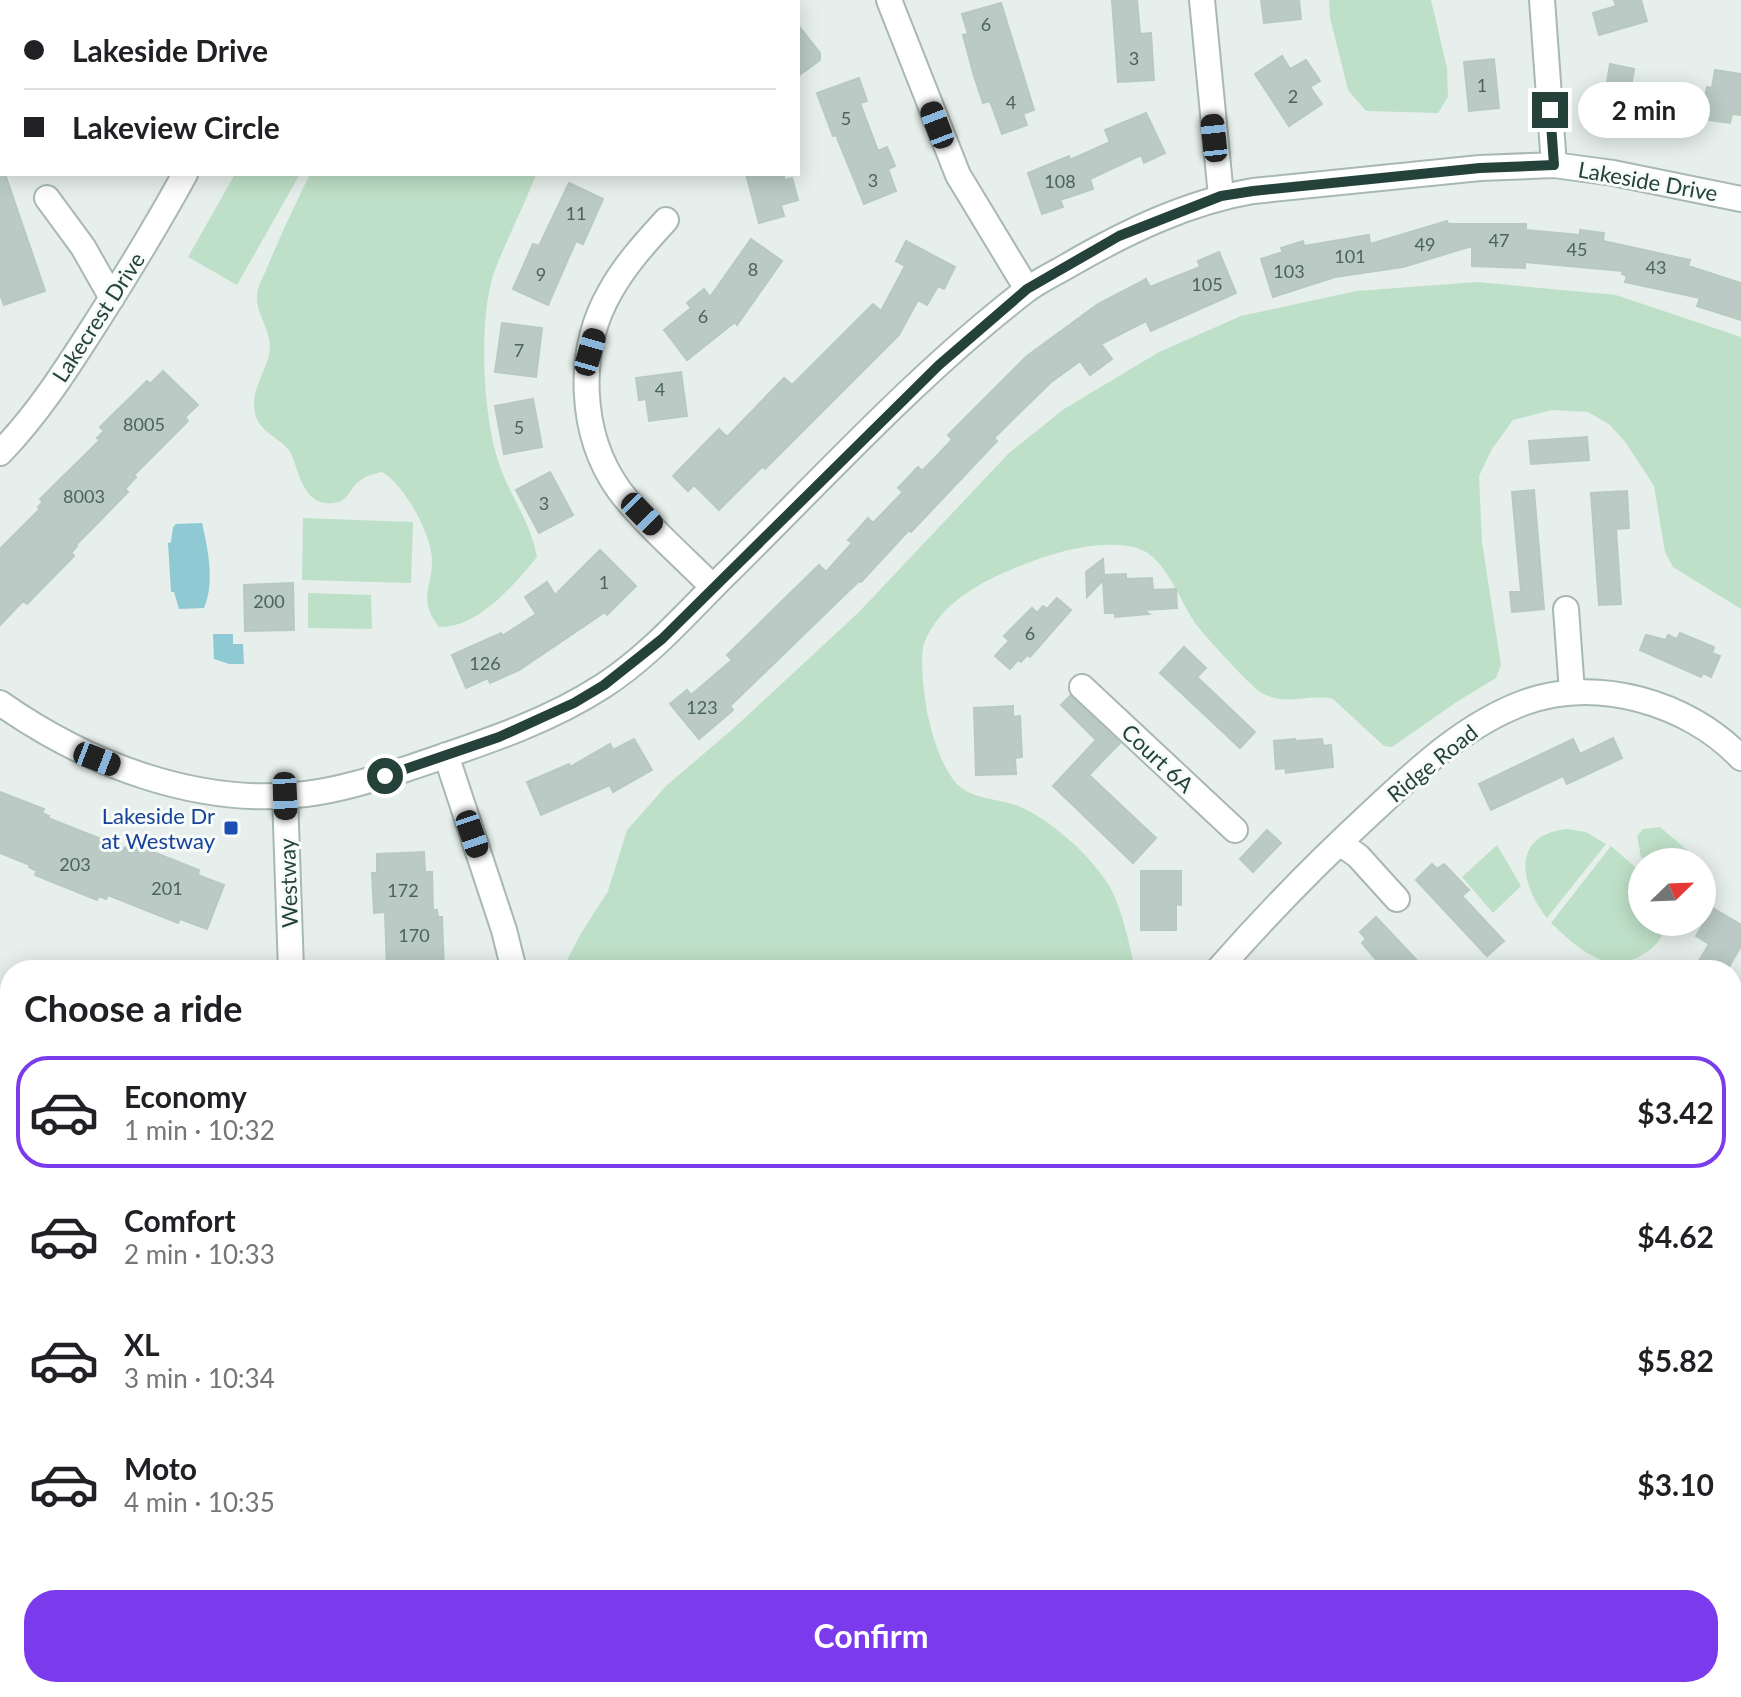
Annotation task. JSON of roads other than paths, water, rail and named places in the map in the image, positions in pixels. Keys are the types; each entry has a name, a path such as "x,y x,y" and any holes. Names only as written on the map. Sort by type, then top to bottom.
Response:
{"street":[{"path":"889,0 958,175 1027,289"},
{"path":"1202,0 1221,196"},
{"path":"1542,0 1554,165"},
{"name":"Lakeside Drive","path":"0,703 65,744 134,773 202,789 245,795 285,796 344,787 446,755 527,725 604,685 662,639 939,365 1027,289 1119,236 1221,196 1450,171 1554,165 1613,173 1741,199"},
{"name":"Lakecrest Drive","path":"0,453 69,365 184,176"},
{"path":"47,198 83,247 112,298"},
{"path":"666,220 633,257 608,294 590,352 586,386 588,412 607,469 622,493 713,587"},
{"path":"1566,609 1572,692"},
{"name":"Court 6A","path":"1082,687 1235,830"},
{"name":"Ridge Road","path":"1227,960 1263,919 1340,843 1436,755 1485,721 1522,704 1572,692 1617,695 1669,710 1708,730 1741,758"},
{"path":"446,755 512,960"},
{"name":"Westway","path":"285,796 291,960"},
{"path":"1340,843 1358,856 1397,899"}],"water":[{"path":"202,523 209,566 207,598 204,608 179,609 174,592 171,592 168,543 176,524"},
{"path":"213,634 233,634 233,644 243,644 244,664 229,664 214,659"}],"place":[{"name":"Lakeside Dr at Westway","path":"231,828"}]}
